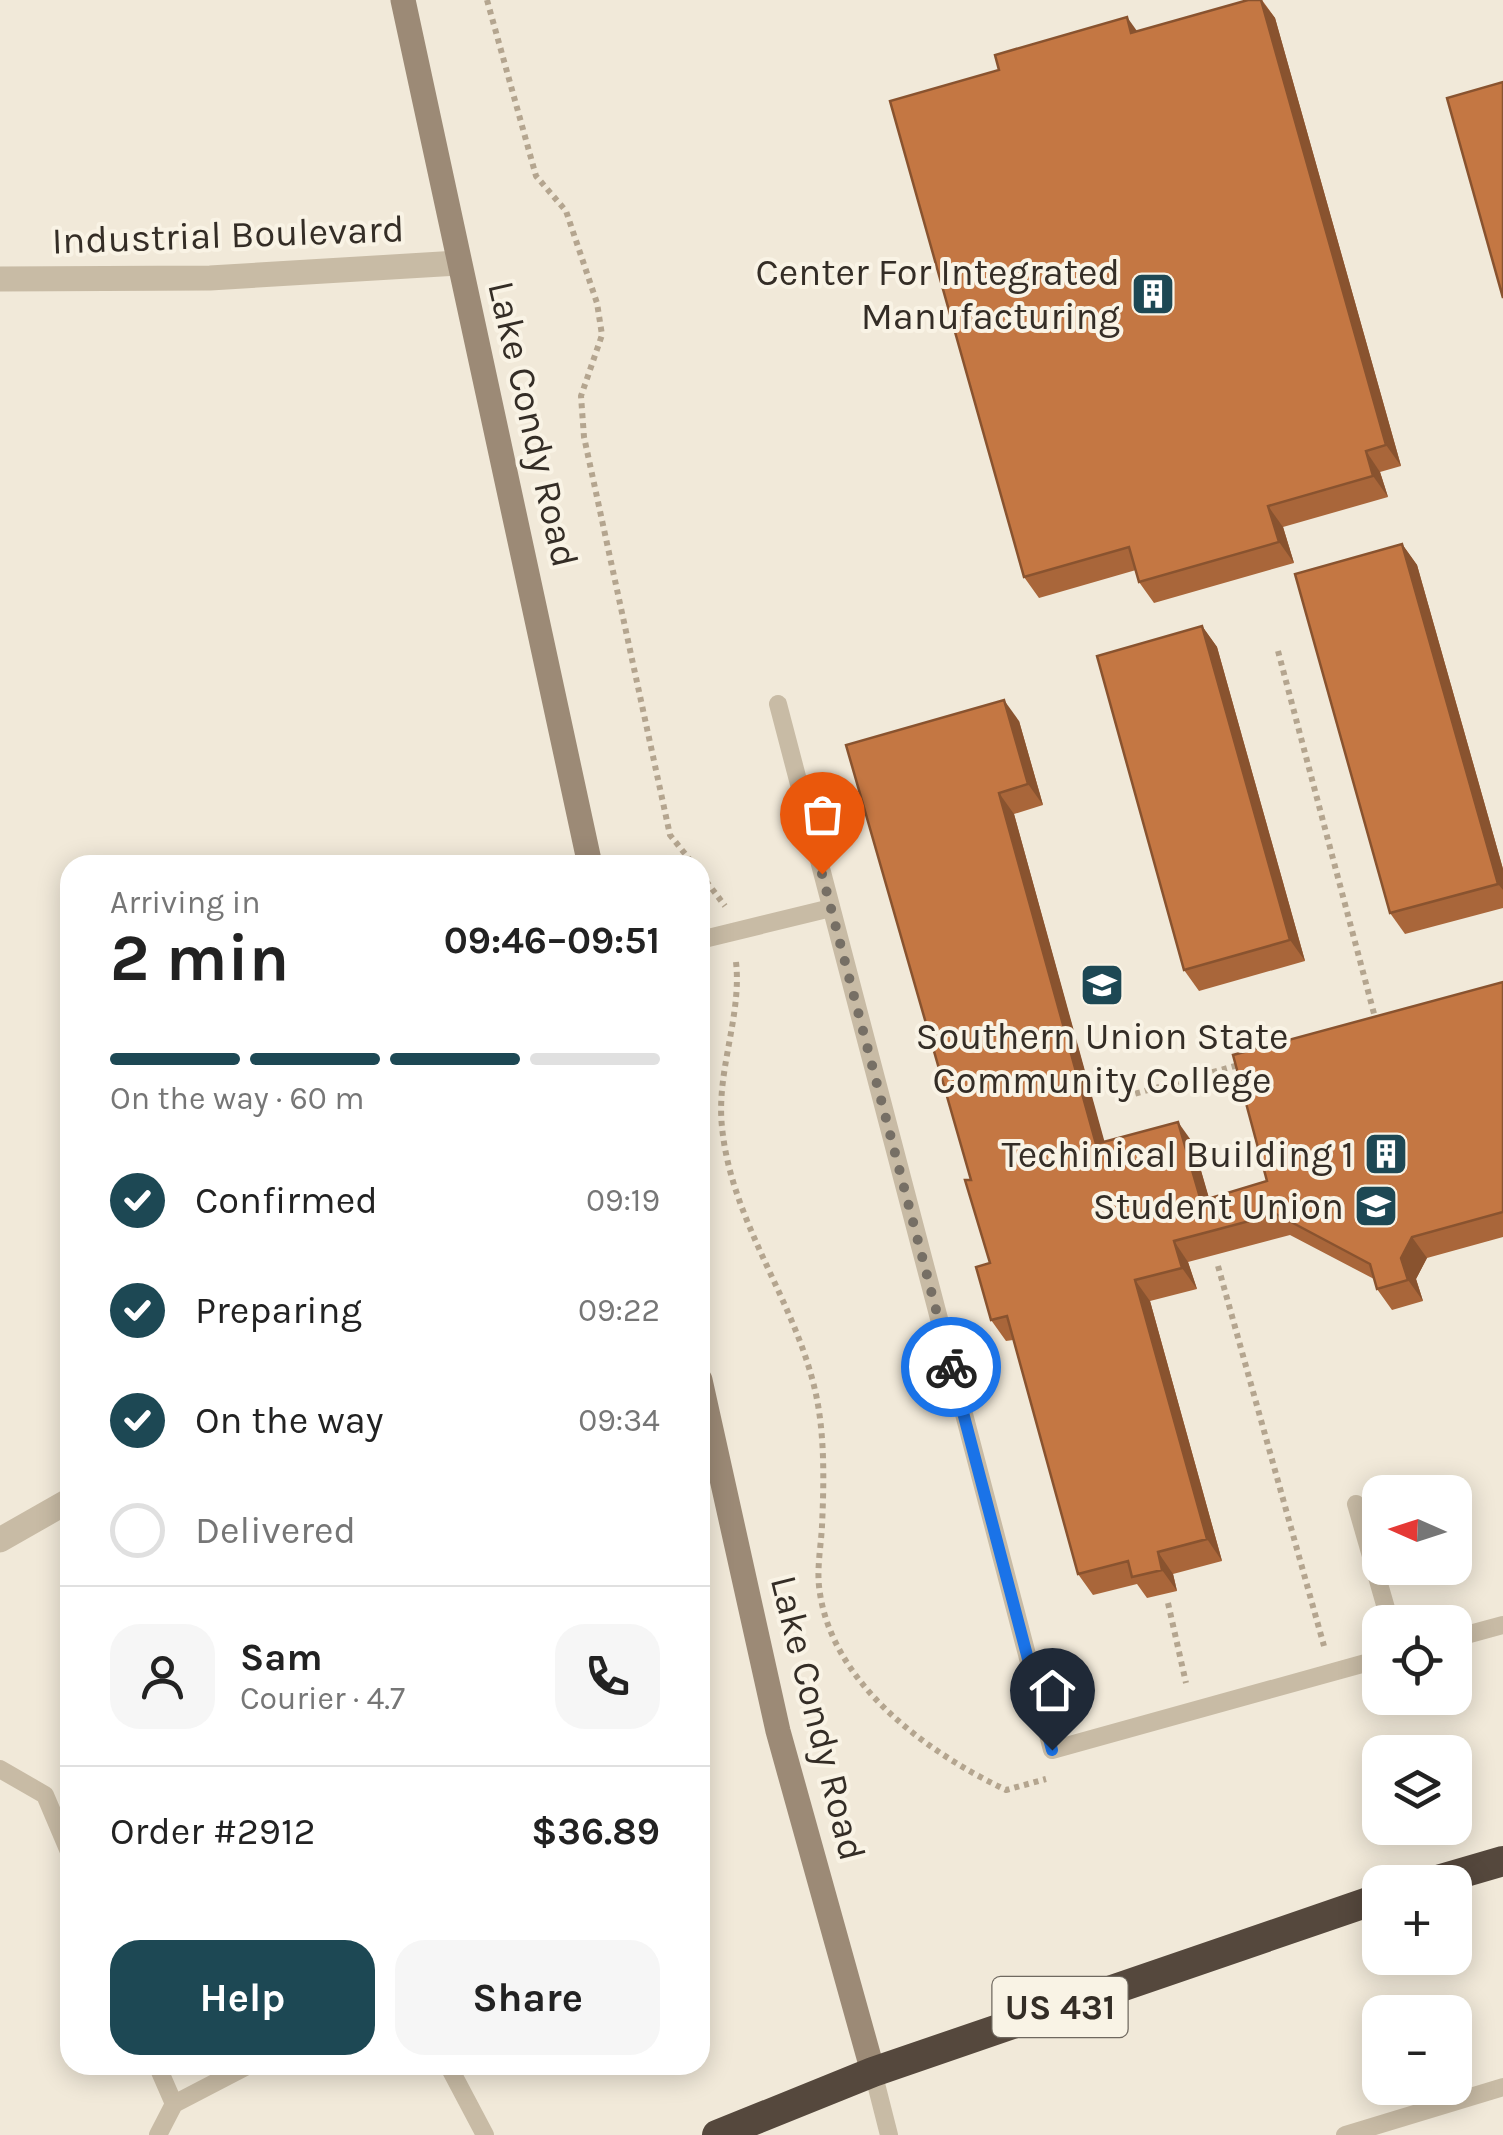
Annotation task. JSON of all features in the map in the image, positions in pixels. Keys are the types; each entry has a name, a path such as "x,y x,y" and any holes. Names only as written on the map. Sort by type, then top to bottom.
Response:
{"highway":[{"path":"1472,1870 1503,1861"},
{"name":"US 431","path":"717,2135 873,2072 1362,1904"}],"street":[{"name":"Lake Condy Road","path":"403,0 458,264 494,403 588,855"},
{"name":"Industrial Boulevard","path":"0,279 210,278 458,264"},
{"name":"Lake Condy Road","path":"710,1425 778,1731 873,2072"},
{"path":"0,1540 60,1506"}],"lane":[{"path":"778,704 1052,1750 1362,1664"},
{"path":"710,938 831,908"},
{"path":"1356,1504 1385,1605"},
{"path":"1472,1633 1503,1625"},
{"path":"0,1769 45,1795 60,1830"},
{"path":"873,2072 890,2135"},
{"path":"161,2075 174,2104"},
{"path":"158,2135 174,2104 229,2075"},
{"path":"453,2075 485,2135"},
{"path":"1346,2135 1503,2088"}],"path":[{"path":"488,0 536,176 566,211 597,303 602,335 582,396 584,438 670,834 686,855"},
{"path":"1278,651 1378,1026"},
{"path":"710,887 731,915 739,988 725,1048 721,1124 733,1187 815,1390 822,1458 819,1586 831,1634 861,1681 904,1726 976,1775 1006,1790 1059,1776"},
{"path":"1359,1032 1395,1021"},
{"path":"1116,1099 1246,1063"},
{"path":"1218,1266 1332,1672"},
{"path":"1168,1604 1192,1711"}],"building":[{"name":"Center For Integrated Manufacturing","path":"1248,0 1261,0 1386,445 1366,451 1373,476 1268,506 1279,542 1139,582 1129,547 1024,577 890,101 999,70 995,55 1127,17 1131,33"},
{"path":"1503,82 1503,298 1447,98"},
{"path":"1402,544 1498,884 1390,913 1295,574"},
{"path":"1202,626 1290,940 1184,970 1097,656"},
{"name":"Techinical Building 1","path":"1004,700 1028,784 999,793 1096,1144 1178,1122 1201,1201 1267,1181 1233,1055 1503,982 1503,1212 1412,1237 1401,1258 1408,1280 1377,1289 1370,1264 1276,1214 1174,1241 1182,1268 1135,1280 1207,1539 1158,1552 1162,1570 1132,1577 1128,1561 1078,1574 1007,1316 991,1320 976,1267 990,1263 965,1180 971,1180 846,745"}],"way so far":[{"path":"822,874 951,1367"}],"place":[{"name":"Center For Integrated Manufacturing","path":"1153,294"},
{"name":"Southern Union State Community College","path":"1102,985"},
{"name":"Techinical Building 1","path":"1386,1154"},
{"name":"Student Union","path":"1376,1206"}],"route":[{"path":"951,1367 1052,1750"}]}
